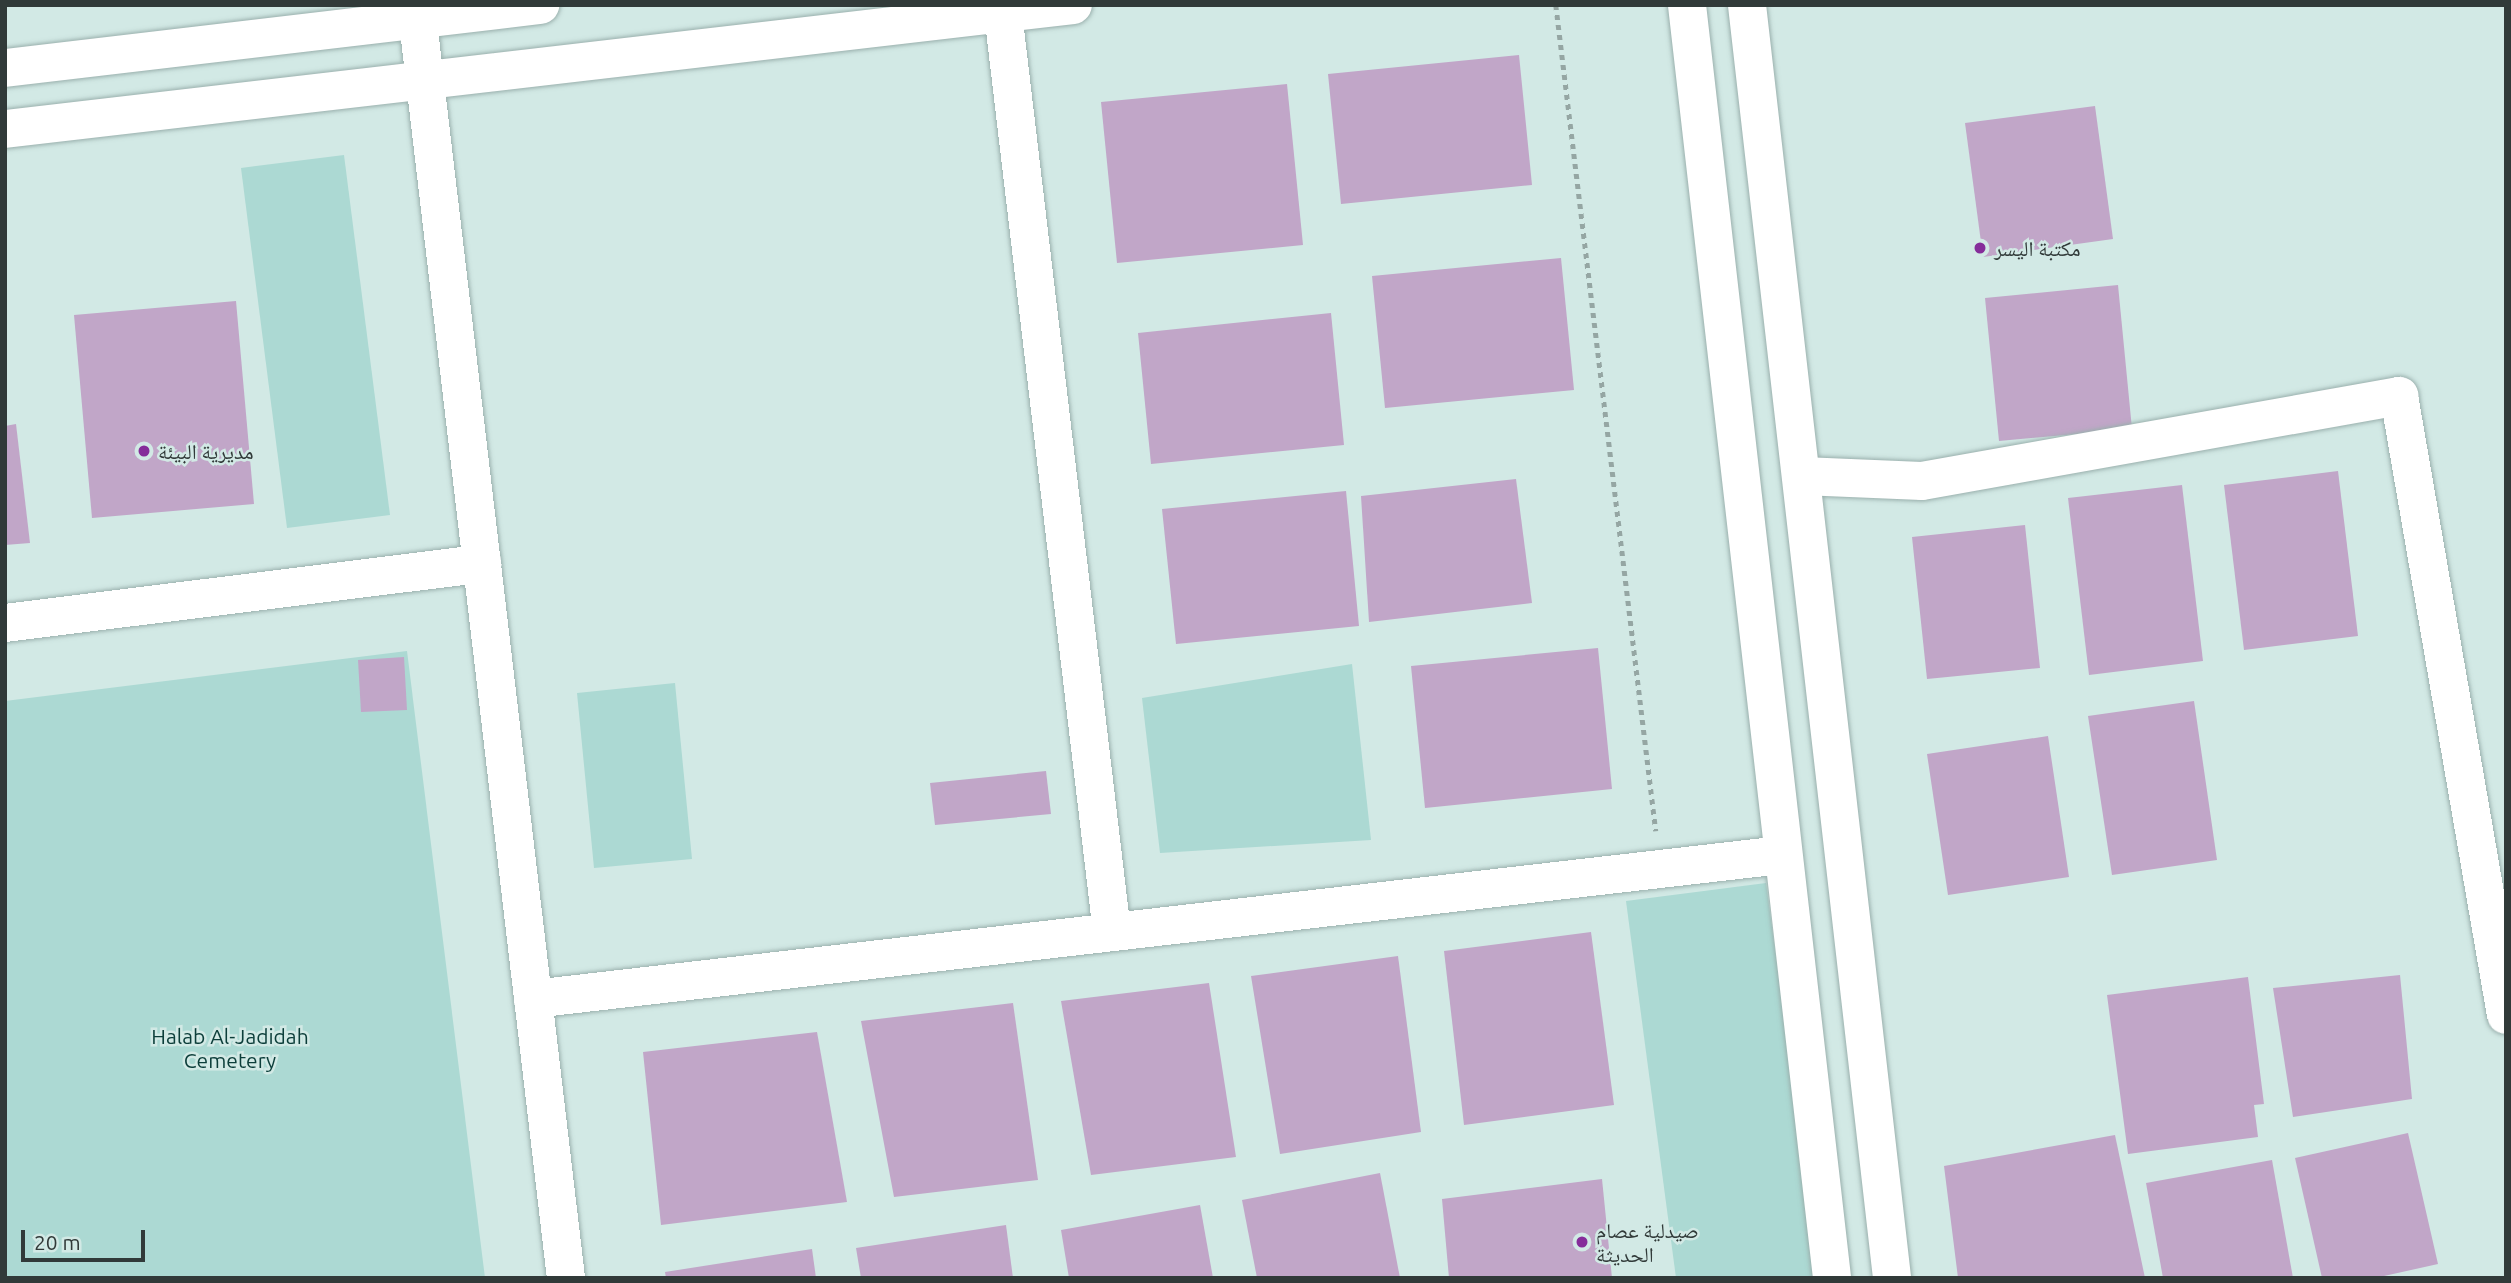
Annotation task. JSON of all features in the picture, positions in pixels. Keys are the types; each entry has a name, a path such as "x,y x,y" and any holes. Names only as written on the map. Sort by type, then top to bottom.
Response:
{"street":[{"path":"5,68 417,12 540,5"},
{"path":"5,129 1073,5"},
{"path":"1687,5 1832,1278"},
{"path":"1747,5 1892,1278"},
{"path":"417,12 566,1278"},
{"path":"1003,13 1112,932"},
{"path":"1802,476 1922,481 2399,396 2497,913 2506,1015"},
{"path":"5,623 482,564"},
{"path":"533,999 1782,855"}],"path":[{"path":"1556,5 1661,869"}],"green space":[{"path":"344,155 390,515 287,528 241,168"},
{"name":"Halab Al-Jadidah Cemetery","path":"407,651 485,1278 5,1278 5,701"},
{"path":"1352,664 1371,840 1160,853 1142,698"},
{"path":"675,683 692,859 594,868 577,693"},
{"path":"1766,883 1819,1278 1676,1278 1626,901"}],"building":[{"path":"1519,55 1532,185 1341,204 1328,74"},
{"path":"1287,84 1303,245 1117,263 1101,102"},
{"path":"2095,106 2113,239 1983,257 1965,123"},
{"path":"1561,258 1574,390 1385,408 1372,276"},
{"path":"2118,285 2132,429 1999,441 1985,298"},
{"path":"236,301 254,504 92,518 74,315"},
{"path":"1331,313 1344,445 1151,464 1138,333"},
{"path":"16,424 30,543 5,545 5,426"},
{"path":"2338,471 2358,636 2244,650 2224,485"},
{"path":"1516,479 1532,603 1369,622 1361,496"},
{"path":"2182,485 2203,661 2089,675 2068,498"},
{"path":"1346,491 1359,626 1176,644 1162,509"},
{"path":"2025,525 2040,668 1927,679 1912,537"},
{"path":"1598,648 1612,789 1425,808 1411,666"},
{"path":"404,657 407,710 361,712 358,660"},
{"path":"2194,701 2217,860 2112,875 2088,716"},
{"path":"2048,736 2069,877 1948,895 1927,754"},
{"path":"1046,771 1051,814 935,825 930,783"},
{"path":"1591,932 1614,1105 1464,1125 1444,951"},
{"path":"1398,956 1421,1132 1280,1154 1251,976"},
{"path":"2400,975 2412,1099 2293,1117 2273,988"},
{"path":"2248,977 2264,1104 2254,1105 2258,1137 2128,1154 2107,995"},
{"path":"1209,983 1236,1157 1091,1175 1061,1001"},
{"path":"1013,1003 1038,1180 894,1197 861,1021"},
{"path":"817,1032 847,1202 661,1225 643,1052"},
{"path":"2408,1133 2438,1264 2375,1278 2322,1278 2295,1158"},
{"path":"2115,1135 2145,1278 1958,1278 1944,1166"},
{"path":"2272,1160 2293,1278 2163,1278 2146,1183"},
{"path":"1380,1173 1400,1278 1257,1278 1242,1200"},
{"path":"1602,1179 1612,1278 1449,1278 1442,1199"},
{"path":"1200,1205 1213,1278 1069,1278 1061,1230"},
{"path":"1006,1225 1013,1278 861,1278 856,1248"},
{"path":"812,1249 816,1278 666,1278 665,1272"}],"place":[{"name":"مكتبة اليسر","path":"1980,248"},
{"name":"مديرية البيئة","path":"144,451"},
{"name":"صيدلية عصام الحديثة","path":"1582,1242"}]}
